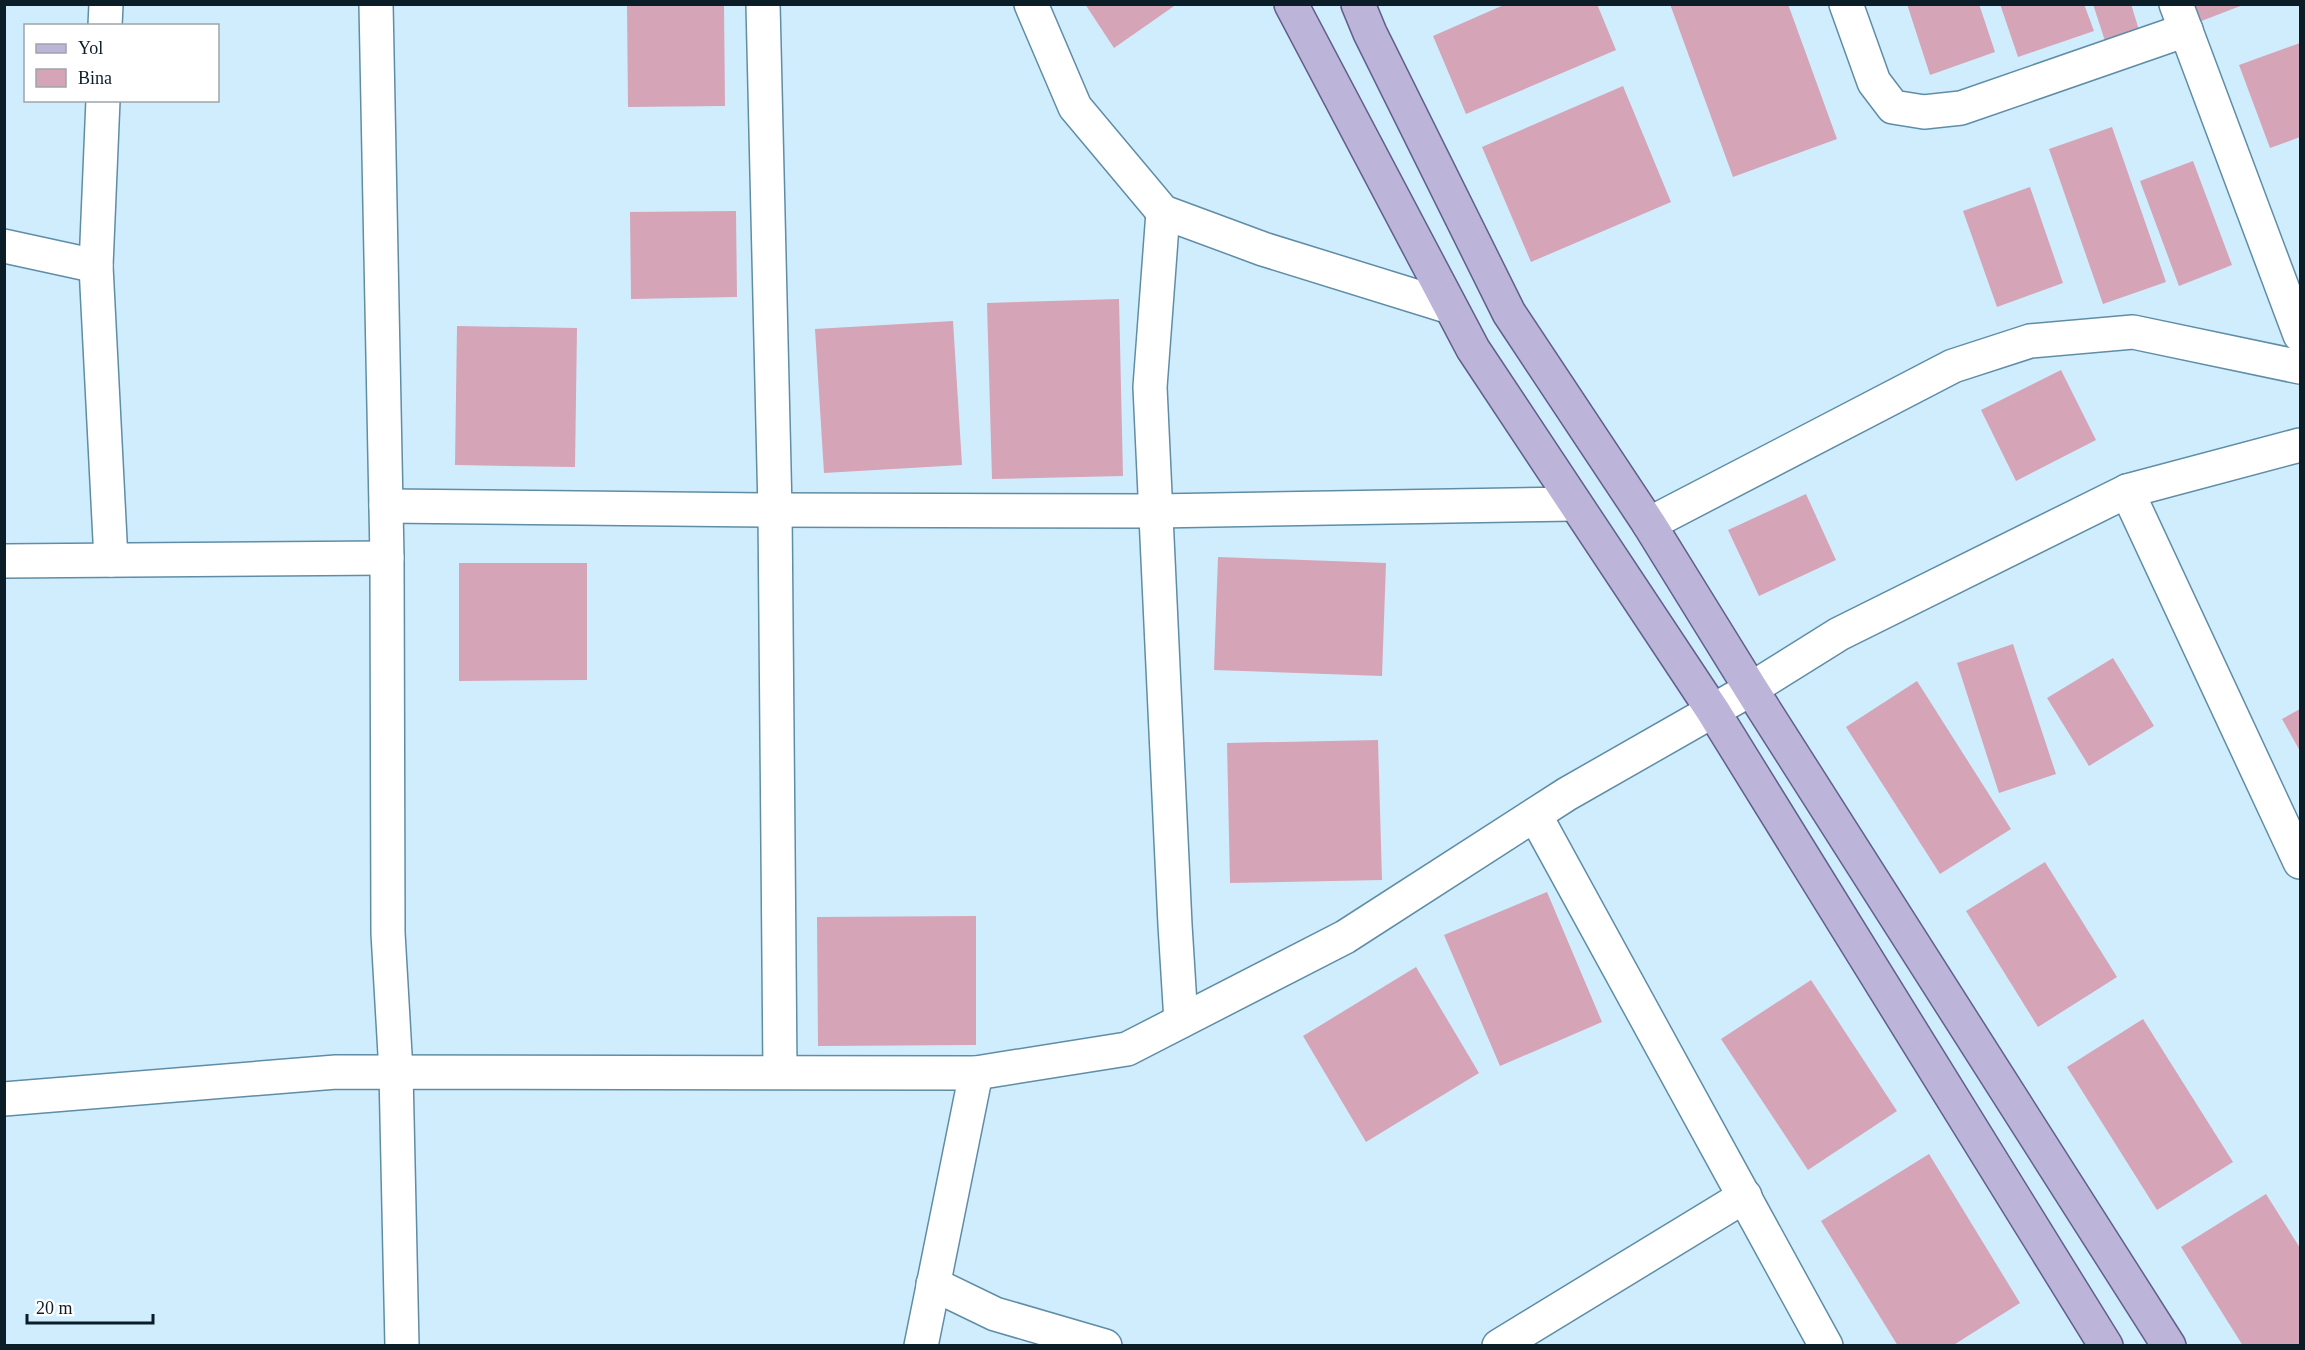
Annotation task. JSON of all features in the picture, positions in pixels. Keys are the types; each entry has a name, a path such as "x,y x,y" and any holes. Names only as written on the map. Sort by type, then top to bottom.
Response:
{"main road":[{"path":"1291,4 1473,349 1713,711 2106,1346"},
{"path":"1358,4 1370,33 1509,314 1649,524 1751,689 2169,1346"}],"street":[{"path":"105,24 106,4"},
{"path":"376,4 387,558 388,933 396,1072 402,1346"},
{"path":"763,4 775,510 780,1072"},
{"path":"1031,4 1075,107 1163,212 1263,249 1450,307"},
{"path":"1846,4 1874,82 1893,107 1924,112 1961,108 2181,17 2301,335"},
{"path":"102,102 96,266 111,560"},
{"path":"1163,212 1150,387 1181,1021"},
{"path":"4,246 96,266"},
{"path":"1649,524 1953,366 2030,341 2133,332 2301,367"},
{"path":"4,1099 336,1072 976,1072 1127,1048 1345,937 1567,794 1751,689 1839,634 2127,491 2301,445"},
{"path":"2127,491 2301,862"},
{"path":"386,506 1156,511 1575,504"},
{"path":"4,561 387,558"},
{"path":"1535,815 1826,1346"},
{"path":"921,1346 976,1072"},
{"path":"1499,1346 1745,1196"},
{"path":"933,1284 995,1314 1105,1346"}],"building":[{"path":"627,4 724,4 725,106 628,107"},
{"path":"1085,4 1177,4 1114,48"},
{"path":"1506,4 1597,4 1616,50 1466,114 1433,36"},
{"path":"1670,4 1788,4 1837,139 1733,177"},
{"path":"1907,4 1979,4 1995,52 1930,75"},
{"path":"2000,4 2084,4 2094,31 2018,57"},
{"path":"2093,4 2131,4 2139,30 2105,41"},
{"path":"2183,4 2243,4 2243,5 2191,25"},
{"path":"2300,43 2300,137 2270,148 2239,65"},
{"path":"1623,86 1671,202 1531,262 1482,147"},
{"path":"2112,127 2166,282 2103,304 2049,149"},
{"path":"2193,161 2232,265 2179,286 2140,181"},
{"path":"2030,187 2063,283 1997,307 1963,211"},
{"path":"736,211 737,297 631,299 630,212"},
{"path":"1119,299 1123,476 992,479 987,303"},
{"path":"953,321 962,465 824,473 815,329"},
{"path":"457,326 577,328 575,467 455,465"},
{"path":"2061,370 2096,440 2016,481 1981,410"},
{"path":"1806,494 1836,560 1759,596 1728,530"},
{"path":"1218,557 1386,563 1382,676 1214,670"},
{"path":"459,563 587,563 587,680 459,681"},
{"path":"2013,644 2056,774 1999,793 1957,663"},
{"path":"2113,658 2154,726 2089,766 2047,698"},
{"path":"1917,681 2011,829 1940,874 1846,727"},
{"path":"2300,709 2300,751 2282,719"},
{"path":"1378,740 1382,880 1230,883 1227,743"},
{"path":"2045,862 2117,977 2038,1027 1966,911"},
{"path":"1547,892 1602,1022 1500,1066 1444,935"},
{"path":"976,916 976,1045 818,1046 817,917"},
{"path":"1416,967 1479,1073 1366,1142 1303,1036"},
{"path":"1811,980 1897,1111 1808,1170 1721,1039"},
{"path":"2143,1019 2233,1162 2157,1210 2067,1067"},
{"path":"1929,1154 2020,1303 1952,1346 1898,1346 1821,1221"},
{"path":"2266,1194 2300,1248 2300,1346 2243,1346 2181,1247"}]}
